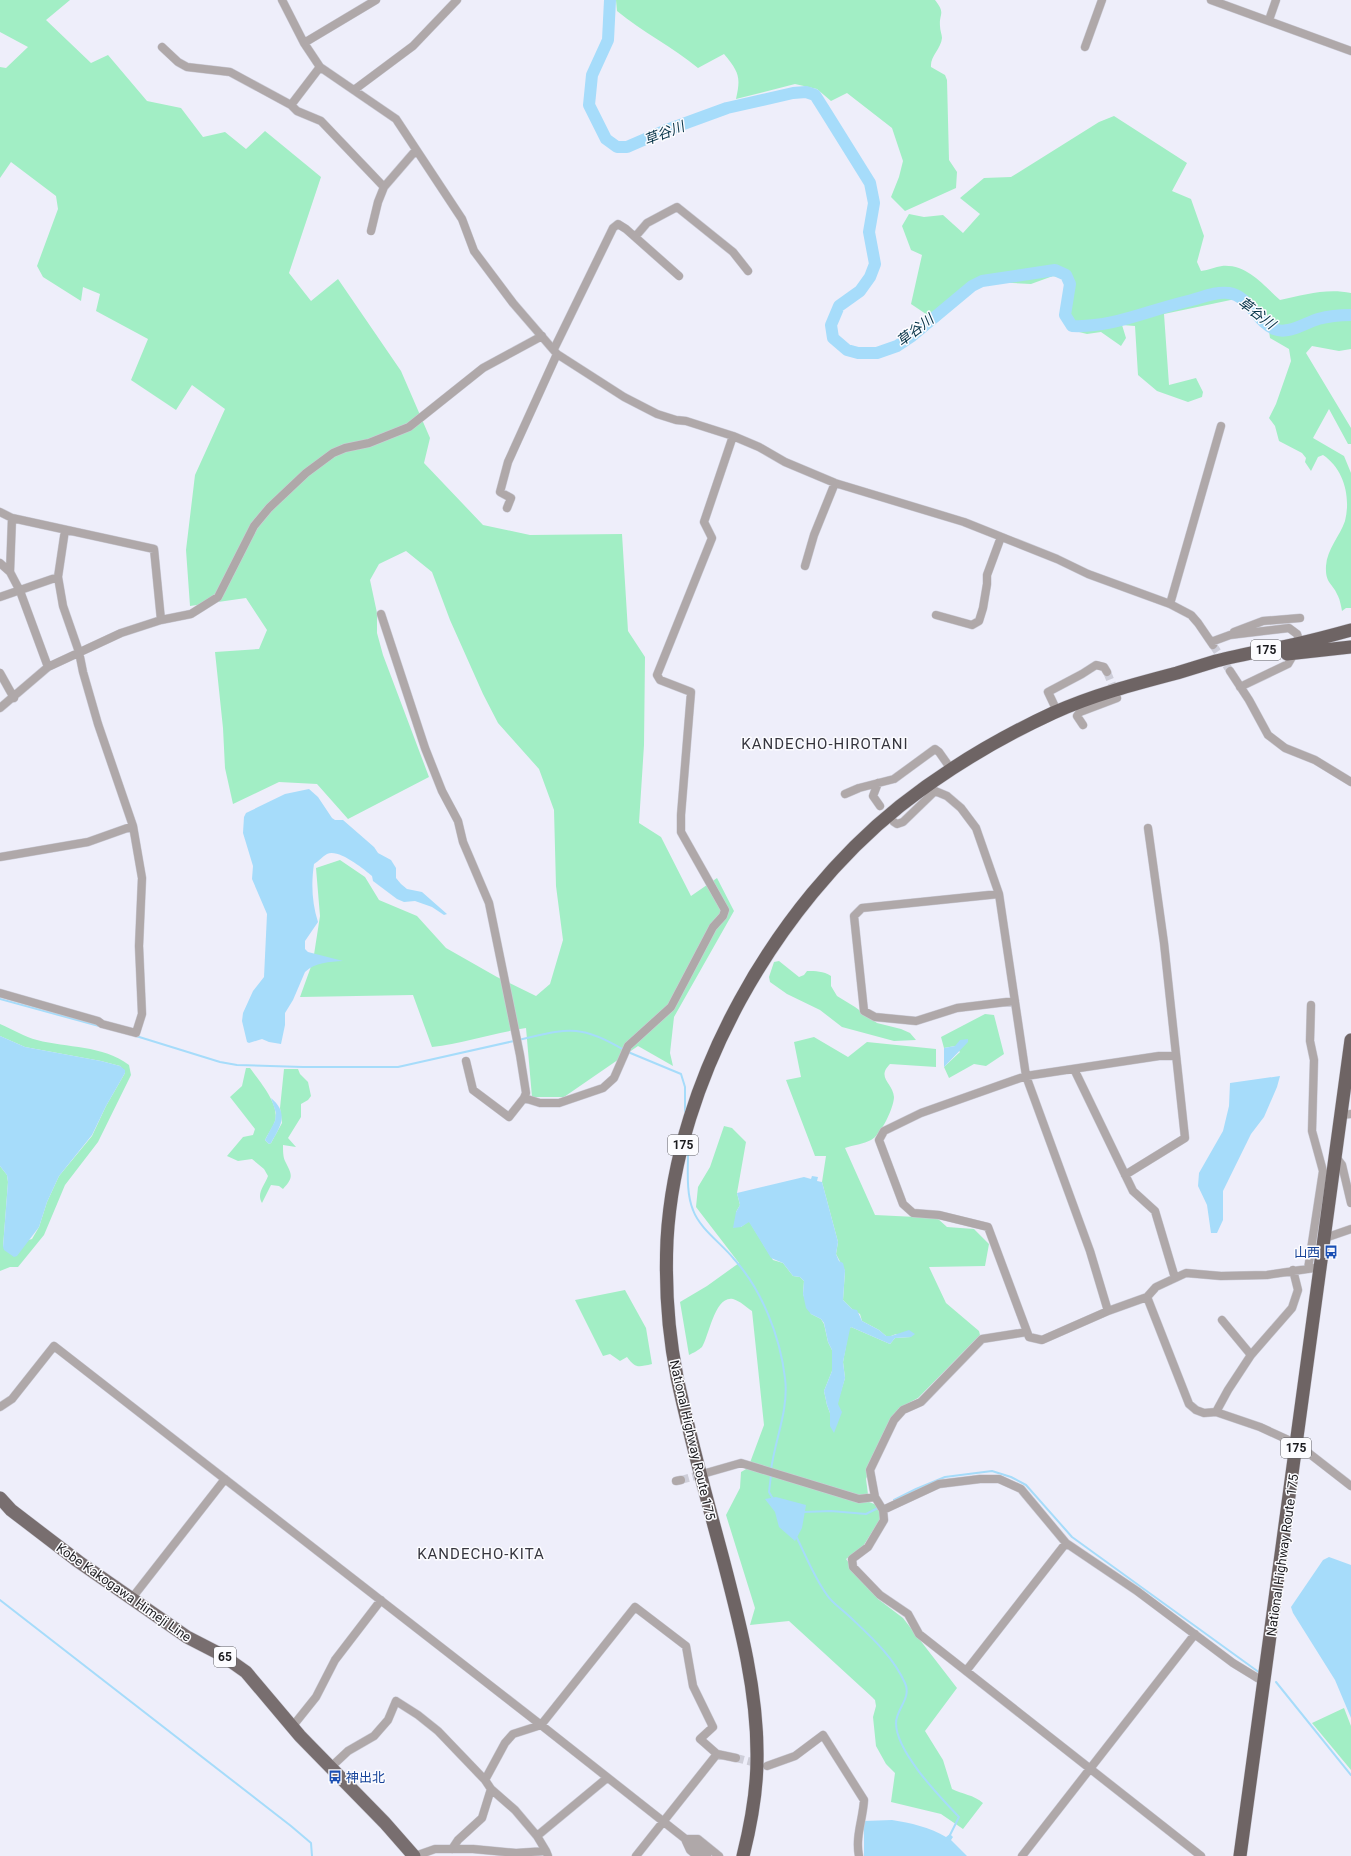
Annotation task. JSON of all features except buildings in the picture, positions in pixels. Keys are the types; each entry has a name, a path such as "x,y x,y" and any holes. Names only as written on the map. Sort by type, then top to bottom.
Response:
{"highway":[{"name":"National Highway Route 175","path":"743,1856 749,1832 755,1794 757,1758 754,1715 747,1659 736,1610 688,1429 671,1345 666,1276 667,1237 673,1189 681,1152 694,1106 709,1066 738,1003 758,970 805,903 844,858 898,808 934,787 951,769 989,746 1057,711 1128,686 1182,672 1218,668 1298,648 1351,630"},
{"name":"National Highway Route 175","path":"1298,648 1351,647"},
{"name":"National Highway Route 175","path":"1240,1856 1296,1444 1314,1268 1324,1238 1336,1157 1346,1115 1351,1047"}],"main road":[{"name":"Kobe Kakogawa Himeji Line","path":"0,1498 11,1510 79,1562 187,1637 222,1654 246,1672 292,1727 385,1823 414,1856"}],"street":[{"path":"282,0 304,43 320,68 396,119 462,219 474,251 513,303 555,352 624,397 657,414 686,421 733,436 759,447 785,462 835,483 930,511 1002,536 1088,574 1170,604 1191,615 1212,644 1230,635 1235,630 1263,621 1300,618"},
{"path":"304,43 376,0"},
{"path":"354,90 413,46 457,0"},
{"path":"1085,47 1102,0"},
{"path":"1211,0 1351,51"},
{"path":"1269,20 1276,0"},
{"path":"162,48 178,62 187,67 230,72 291,105 297,111 321,121 384,187"},
{"path":"291,105 320,68"},
{"path":"371,231 378,202 384,187 416,150"},
{"path":"635,237 647,223 677,207 733,252 748,271"},
{"path":"507,508 511,498 500,492 508,462 555,352 613,228 618,224 626,229 679,276"},
{"path":"0,708 14,698 48,667 121,633 161,620 190,614 218,597 254,526 269,508 306,474 333,453 345,448 369,443 409,427 483,368 542,336"},
{"path":"1170,604 1221,426"},
{"path":"524,1098 540,1103 559,1103 603,1088 614,1078 628,1046 671,1008 713,927 723,916 725,910 681,832 681,815 691,692 660,680 657,676 712,538 704,522 733,436"},
{"path":"805,566 814,535 835,483"},
{"path":"0,512 12,518 154,549 161,620"},
{"path":"10,572 12,518"},
{"path":"0,993 136,1033 142,1014 139,946 143,889 133,826 98,724 83,672 79,652 63,606 58,577 65,530"},
{"path":"936,615 972,624 979,621 983,608 987,575 1002,536"},
{"path":"0,563 10,572 20,591 48,667"},
{"path":"0,597 58,577"},
{"path":"381,614 425,748 442,791 458,821 463,842 489,903 520,1054 526,1093 524,1098 509,1117 473,1090 466,1061"},
{"path":"1230,635 1289,628 1297,634 1298,648 1288,664 1240,687"},
{"path":"1057,711 1048,692 1096,665 1104,667 1107,672"},
{"path":"1230,671 1268,735 1286,748 1315,760 1351,782"},
{"path":"0,673 14,698"},
{"path":"1083,725 1077,716 1080,712 1117,698"},
{"path":"845,794 859,788 878,784 900,776 935,749 939,752 951,769"},
{"path":"878,784 873,796 880,806"},
{"path":"894,822 897,824 903,822 934,787 961,808 976,828 999,894 1026,1076 1090,1251 1108,1311"},
{"path":"0,857 88,842 133,826"},
{"path":"1125,1175 1186,1138 1175,1056 1164,943 1148,828"},
{"path":"999,894 862,908 854,916 864,1011 875,1017 916,1020 957,1008 1015,1002"},
{"path":"1175,1056 1159,1056 1026,1076 921,1113 884,1131 879,1140 902,1204 913,1213 939,1215 988,1227 1029,1337 1042,1340 1108,1311 1147,1297 1156,1287 1186,1273 1221,1276 1267,1275 1314,1268 1323,1171 1312,1131 1314,1060 1310,1041 1311,1005"},
{"path":"1074,1069 1133,1191 1155,1212 1175,1278"},
{"path":"1336,1157 1342,1166 1351,1203"},
{"path":"1324,1238 1351,1229"},
{"path":"1216,1412 1250,1355 1292,1308 1298,1290 1293,1270"},
{"path":"1147,1297 1189,1404 1196,1410 1204,1413 1216,1412 1260,1427 1296,1444 1351,1486"},
{"path":"1222,1320 1250,1355"},
{"path":"1027,1332 982,1339 921,1402 902,1410 894,1420 870,1470 875,1497 883,1510 884,1520 868,1547 852,1559 854,1567 880,1595 908,1614 919,1634 1201,1856"},
{"path":"0,1407 12,1399 54,1346 707,1856"},
{"path":"706,1473 741,1464 858,1499 875,1497"},
{"path":"132,1598 225,1479"},
{"path":"883,1510 939,1484 980,1479 999,1479 1021,1489 1066,1543 1137,1591 1233,1663 1264,1682"},
{"path":"966,1671 1066,1543"},
{"path":"292,1727 316,1697 335,1660 381,1600"},
{"path":"485,1780 504,1743 513,1734 541,1725 635,1607 686,1646 693,1686 713,1727 700,1739 717,1754 736,1758"},
{"path":"1022,1856 1195,1634"},
{"path":"331,1767 348,1751 374,1736 388,1720 396,1701 418,1715 438,1731 485,1780 491,1789 515,1810 537,1836 547,1854"},
{"path":"767,1766 795,1756 823,1735 864,1800 863,1812 859,1824 859,1856"},
{"path":"636,1856 717,1754"},
{"path":"537,1836 608,1778"},
{"path":"452,1849 458,1840 482,1818 491,1789"},
{"path":"685,1839 690,1850 698,1856"},
{"path":"685,1839 698,1839 719,1856"},
{"path":"414,1856 435,1849 473,1849 547,1854"}],"green space":[{"path":"0,0 70,0 46,20 91,63 108,55 147,101 181,108 203,137 225,132 246,149 265,131 321,177 289,273 311,301 338,279 401,371 430,438 424,463 483,525 530,535 622,534 628,631 645,657 644,745 639,823 661,837 691,896 717,878 734,911 674,1017 670,1053 673,1066 638,1046 564,1097 532,1097 526,1028 432,1047 413,995 300,997 313,961 320,916 316,868 340,860 365,877 379,900 417,916 446,948 497,977 536,996 550,984 563,940 556,886 554,810 539,769 498,723 483,694 450,620 432,572 406,551 379,564 370,580 377,613 377,633 383,655 429,777 348,819 317,784 279,782 233,804 225,768 223,728 215,652 259,649 267,630 246,598 190,606 186,550 195,475 225,409 192,385 176,410 131,380 148,339 96,311 100,294 83,287 81,301 43,277 37,266 58,209 56,196 11,162 0,178 0,67 6,68 28,47 0,32"},
{"path":"616,0 935,0 941,11 940,26 942,38 940,46 932,59 931,67 945,75 947,80 949,160 957,172 956,188 905,211 891,197 899,177 903,161 892,128 847,93 831,101 817,89 795,84 736,99 738,75 724,54 698,68 617,11"},
{"path":"1114,116 1187,163 1172,191 1191,199 1204,236 1197,262 1201,271 1222,266 1239,268 1261,282 1280,300 1306,294 1333,291 1351,293 1351,349 1339,351 1312,346 1306,353 1351,428 1351,444 1348,444 1329,409 1313,438 1344,456 1351,473 1351,608 1346,608 1342,611 1339,598 1328,580 1326,572 1327,560 1331,548 1343,527 1347,512 1344,484 1336,468 1323,455 1318,457 1311,471 1305,462 1306,458 1302,453 1279,441 1275,426 1269,418 1276,404 1291,361 1289,349 1270,338 1267,317 1249,299 1245,297 1164,314 1169,385 1196,378 1203,392 1202,397 1188,402 1157,391 1138,375 1135,326 1122,325 1126,338 1121,346 1101,332 1087,334 1071,330 1069,310 1074,281 1053,276 1031,284 972,281 929,316 911,304 922,255 911,250 902,226 909,214 924,217 943,215 963,233 980,214 960,198 984,178 1011,177 1099,122"},
{"path":"779,961 799,977 804,975 807,971 816,971 828,974 831,976 831,986 837,996 877,1023 901,1029 910,1033 916,1040 894,1041 842,1027 820,1010 787,994 770,982 769,977 774,962"},
{"path":"985,1014 994,1015 1004,1054 986,1066 974,1064 949,1078 944,1067 960,1052 955,1046 944,1048 941,1037"},
{"path":"0,1024 32,1039 48,1043 96,1050 108,1054 129,1065 131,1075 98,1142 65,1185 44,1235 18,1267 10,1267 0,1271 0,1166 7,1175 8,1182 3,1247 32,1239 39,1227 47,1202 59,1176 92,1136 106,1106 125,1073 120,1066 101,1061 25,1047 0,1036"},
{"path":"814,1037 848,1057 867,1042 936,1049 936,1067 890,1064 886,1069 885,1077 894,1097 892,1107 883,1127 871,1140 845,1148 875,1215 937,1218 947,1227 974,1229 989,1244 985,1266 929,1267 946,1303 979,1331 980,1335 918,1398 899,1408 880,1442 866,1479 869,1502 877,1505 881,1518 862,1548 846,1559 878,1599 903,1618 957,1688 925,1731 943,1760 952,1789 972,1796 983,1803 963,1829 941,1814 891,1802 895,1773 886,1764 876,1746 873,1717 876,1706 875,1700 872,1697 789,1621 750,1625 755,1608 726,1515 740,1488 741,1472 748,1468 764,1425 752,1311 736,1300 727,1299 722,1303 713,1317 702,1347 689,1355 680,1302 707,1286 739,1263 696,1207 698,1187 710,1167 724,1126 732,1128 746,1142 737,1193 740,1205 736,1212 741,1227 749,1221 773,1260 783,1263 793,1276 800,1277 804,1281 803,1294 811,1314 821,1319 824,1324 828,1342 832,1350 832,1371 824,1391 830,1413 830,1426 845,1378 843,1362 849,1329 851,1327 890,1344 895,1338 911,1337 896,1334 886,1336 879,1330 862,1321 860,1314 852,1309 843,1300 845,1271 836,1254 838,1242 822,1182 826,1156 815,1156 786,1080 801,1077 794,1042"},
{"path":"246,1068 250,1068 272,1100 276,1114 275,1121 265,1140 269,1144 282,1123 280,1108 284,1069 298,1069 300,1074 308,1082 311,1096 308,1100 301,1104 301,1117 288,1138 296,1147 283,1145 284,1158 291,1176 289,1182 283,1189 279,1186 271,1185 262,1203 260,1199 260,1192 268,1176 264,1169 252,1159 238,1161 227,1156 243,1137 253,1135 255,1129 230,1097 242,1086"},
{"path":"625,1290 646,1328 652,1364 638,1366 633,1364 627,1357 620,1361 610,1354 603,1356 575,1300"},
{"path":"1344,1708 1351,1726 1351,1770 1312,1723"}],"water":[{"path":"309,789 318,797 332,818 335,820 343,820 374,847 378,853 391,860 396,868 396,878 401,884 407,889 422,892 447,914 444,915 432,907 415,901 404,902 397,899 373,881 372,876 351,860 338,854 332,853 325,855 314,864 314,908 318,922 305,941 305,949 308,952 343,961 318,964 305,972 293,1000 285,1013 285,1025 281,1044 262,1039 249,1043 247,1042 242,1021 243,1013 253,991 264,977 267,914 252,879 253,866 243,833 244,817 246,813 285,794"},
{"path":"0,1036 25,1047 101,1061 120,1066 125,1070 125,1073 106,1106 92,1135 59,1176 47,1202 39,1227 17,1256 14,1257 4,1250 3,1247 8,1182 7,1175 0,1166"},
{"path":"968,1039 968,1042 944,1067 944,1048 955,1046 960,1040"},
{"path":"1280,1076 1277,1087 1264,1117 1251,1134 1223,1191 1223,1220 1217,1233 1211,1233 1207,1205 1198,1186 1199,1173 1223,1131 1229,1106 1230,1083"},
{"path":"271,1098 280,1109 282,1120 278,1131 269,1144 265,1140 275,1121 276,1113"},
{"path":"812,1176 818,1177 817,1181 822,1182 838,1242 836,1254 839,1261 843,1263 845,1271 843,1300 852,1309 857,1310 862,1321 879,1330 886,1336 891,1336 909,1330 915,1334 911,1337 895,1338 890,1344 851,1327 843,1362 845,1378 838,1404 842,1412 834,1433 830,1426 830,1413 824,1391 832,1371 832,1350 828,1342 824,1323 821,1319 811,1314 806,1308 803,1294 804,1281 800,1277 793,1276 783,1263 771,1258 749,1222 741,1227 733,1228 736,1212 740,1205 737,1193 804,1177 811,1179"},
{"path":"776,1497 806,1505 802,1528 795,1541 779,1527 775,1512 765,1499"},
{"path":"1329,1557 1351,1565 1351,1718 1335,1680 1293,1613 1291,1607 1323,1560"},
{"path":"892,1820 920,1826 946,1837 950,1834 953,1837 951,1840 967,1856 864,1856 864,1821"}],"waterway":[{"name":"草谷川","path":"610,0 608,40 592,75 589,105 606,139 617,147 627,147 664,131 727,108 793,93 806,92 815,95 870,183 874,203 869,232 875,264 870,277 860,291 839,306 831,325 833,338 847,350 858,353 877,353 897,346 912,336 972,286 982,281 1055,270 1066,275 1070,284 1065,315 1072,326 1102,324 1130,318 1219,293 1236,295 1248,304 1268,326 1279,330 1291,330 1322,318 1351,315"},
{"path":"0,999 99,1026"},
{"path":"518,1040 561,1031 584,1032 609,1041 624,1050"},
{"path":"136,1036 220,1062 237,1065 303,1067 398,1067 514,1041"},
{"path":"628,1052 681,1074 685,1087 685,1112"},
{"path":"688,1153 689,1196 696,1217 744,1271 761,1299 779,1346 783,1362 786,1390 783,1413 771,1470"},
{"path":"894,1500 945,1477 992,1471 1011,1477 1026,1485 1072,1537 1260,1673"},
{"path":"771,1475 769,1492 773,1499"},
{"path":"804,1512 831,1511 866,1514 880,1507"},
{"path":"796,1536 814,1574 829,1598 865,1631 888,1655 900,1673 907,1688 907,1694 898,1713 896,1723 898,1735 903,1747 920,1773 959,1817 949,1837"},
{"path":"0,1600 291,1826 311,1843 312,1856"},
{"path":"1276,1682 1351,1775"}],"tunnel":[{"path":"1213,645 1230,671"},
{"path":"1107,672 1116,694"},
{"path":"681,1480 703,1474"},
{"path":"736,1758 760,1764"}],"place":[{"name":"山西","path":"1331,1252"},
{"name":"神出北","path":"335,1777"}],"district":[{"name":"KANDECHO-HIROTANI","path":"825,744"},
{"name":"KANDECHO-KITA","path":"481,1554"}]}
